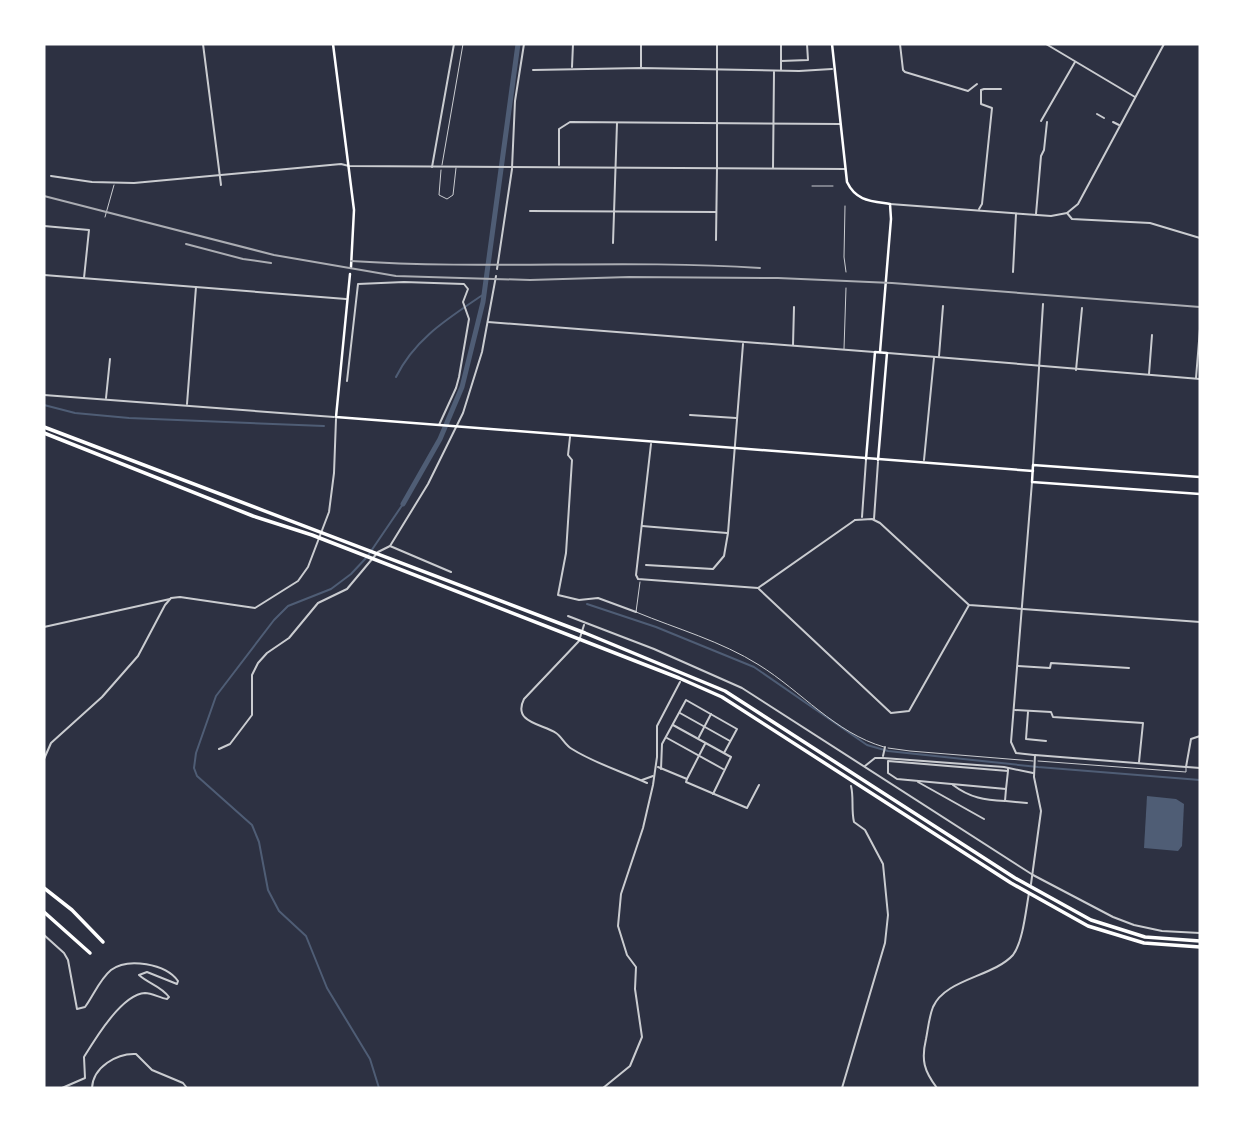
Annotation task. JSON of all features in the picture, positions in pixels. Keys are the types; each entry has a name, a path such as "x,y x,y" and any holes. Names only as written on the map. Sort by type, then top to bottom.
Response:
{"highway":[{"path":"44,427 327,534 442,586 722,697 1024,890 1088,926 1144,943 1200,947"},
{"path":"44,433 253,516 454,584 585,633 724,691 1026,884 1091,920 1145,937 1200,941"},
{"path":"44,888 72,910 103,942"},
{"path":"44,912 90,953"}],"main road":[{"path":"333,44 354,223 351,267"},
{"path":"832,44 845,169 850,191 864,200 890,204 880,352"},
{"path":"350,274 335,417 1033,471"},
{"path":"866,459 875,352 880,352 887,353 878,460"},
{"path":"1200,478 1033,465 1032,482 1200,494"}],"street":[{"path":"203,44 221,185"},
{"path":"432,167 454,44"},
{"path":"456,167 453,195 444,199 439,192 442,167 463,44"},
{"path":"497,269 512,168 517,86 524,44"},
{"path":"572,69 573,44"},
{"path":"641,44 641,68"},
{"path":"716,240 717,44"},
{"path":"781,44 781,71"},
{"path":"781,61 808,60 807,44"},
{"path":"900,44 905,72 968,91 977,84"},
{"path":"1046,44 1135,97"},
{"path":"890,204 1036,215 1067,213 1078,204 1164,44"},
{"path":"1041,121 1076,61"},
{"path":"533,70 835,69"},
{"path":"773,168 774,71"},
{"path":"979,210 982,204 992,108 981,104 981,90 1001,89"},
{"path":"1097,114 1104,118"},
{"path":"559,167 559,129 570,122 841,124"},
{"path":"613,243 617,122"},
{"path":"1036,215 1047,122"},
{"path":"1113,122 1119,126"},
{"path":"51,176 114,183 341,164 495,168 845,169"},
{"path":"105,217 114,183"},
{"path":"812,186 834,186"},
{"path":"845,206 846,272"},
{"path":"530,211 716,212"},
{"path":"1013,272 1016,213"},
{"path":"1067,213 1072,219 1152,223 1200,238"},
{"path":"44,226 89,230 84,279"},
{"path":"44,275 347,299"},
{"path":"219,749 230,744 253,715 252,675 258,663 267,653 289,638 318,603 346,589 378,552 390,546 416,505 456,427 473,384 496,276"},
{"path":"347,381 358,283 461,283 468,289 464,305 469,319 456,388 440,426"},
{"path":"187,404 196,287"},
{"path":"844,350 846,288"},
{"path":"1033,465 1043,304"},
{"path":"939,358 943,306"},
{"path":"793,346 794,307"},
{"path":"1076,370 1082,308"},
{"path":"488,322 875,352"},
{"path":"1195,379 1200,329"},
{"path":"1149,375 1152,335"},
{"path":"646,565 713,569 724,556 743,343"},
{"path":"887,353 1200,379"},
{"path":"923,463 934,357"},
{"path":"106,399 110,359"},
{"path":"44,395 335,417 337,426 330,512 302,577 255,608 180,597 44,627"},
{"path":"690,415 737,418"},
{"path":"570,436 568,455 572,460 566,554 558,595 579,600 597,598 745,656 844,729 884,748 1186,772 1191,739 1200,736"},
{"path":"651,443 636,575 640,579 758,588 891,713 908,710 969,605"},
{"path":"862,519 866,459"},
{"path":"874,520 878,460"},
{"path":"1032,482 1012,748 1016,753 1200,768"},
{"path":"758,588 855,520 862,519 880,523 969,605 1200,622"},
{"path":"642,526 728,533"},
{"path":"390,546 451,572"},
{"path":"636,612 640,579"},
{"path":"44,759 51,743 102,697 138,656 171,598"},
{"path":"568,616 741,688 1033,875 1103,913 1134,925 1200,933"},
{"path":"583,622 579,641 524,699 522,713 528,721 556,733 572,750 647,783"},
{"path":"1017,666 1050,668 1051,663 1129,668"},
{"path":"683,668 688,664"},
{"path":"603,1088 630,1066 642,1037 635,989 636,967 627,955 618,926 621,894 643,828 656,767 657,726 680,682"},
{"path":"661,769 662,744 686,700 737,729 724,753"},
{"path":"1014,710 1051,712 1053,717 1143,723 1139,763"},
{"path":"1028,711 1026,739 1046,741"},
{"path":"679,713 730,741"},
{"path":"699,738 712,713"},
{"path":"672,725 731,757 713,794"},
{"path":"666,737 724,769"},
{"path":"687,779 705,743"},
{"path":"883,756 884,748"},
{"path":"937,1088 926,1075 923,1059 934,1006 950,989 990,970 1014,953 1018,944 1033,875 1041,811 1034,773 1035,755"},
{"path":"860,770 874,758 883,756 1034,773"},
{"path":"1006,789 897,779 888,773 888,761 1008,769"},
{"path":"656,767 747,808 759,785"},
{"path":"1005,802 1008,769"},
{"path":"641,780 654,776"},
{"path":"918,782 984,819"},
{"path":"953,785 982,800 1027,803"},
{"path":"842,1088 885,943 888,915 883,864 865,830 854,822 851,786"},
{"path":"44,935 68,960 77,1009 85,1007 107,974 119,966 130,963 163,969 178,981 177,985 147,972 139,975 155,984 169,997 156,997 148,993 124,1002 84,1057 85,1078 62,1088"},
{"path":"92,1088 96,1073 126,1053 136,1054 152,1070 183,1083 187,1088"}],"water":[{"path":"1147,796 1176,799 1184,804 1182,846 1178,851 1144,848"}],"waterway":[{"path":"403,504 440,439 462,387 483,302 518,44"},
{"path":"396,377 423,340 484,294"},
{"path":"44,405 75,413 129,418 324,426"},
{"path":"379,1088 370,1059 327,988 306,936 279,911 268,890 259,842 252,825 197,776 194,768 196,753 216,696 274,620 288,606 331,589 351,574 367,557 403,504"},
{"path":"587,604 656,627 754,667 867,745 888,751 1038,767 1200,780"}],"railway":[{"path":"44,196 274,255 396,276 530,280 629,277 778,278 892,283 1200,307"},
{"path":"186,244 243,259 271,263"},
{"path":"351,261 453,265 658,264 760,268"}]}
